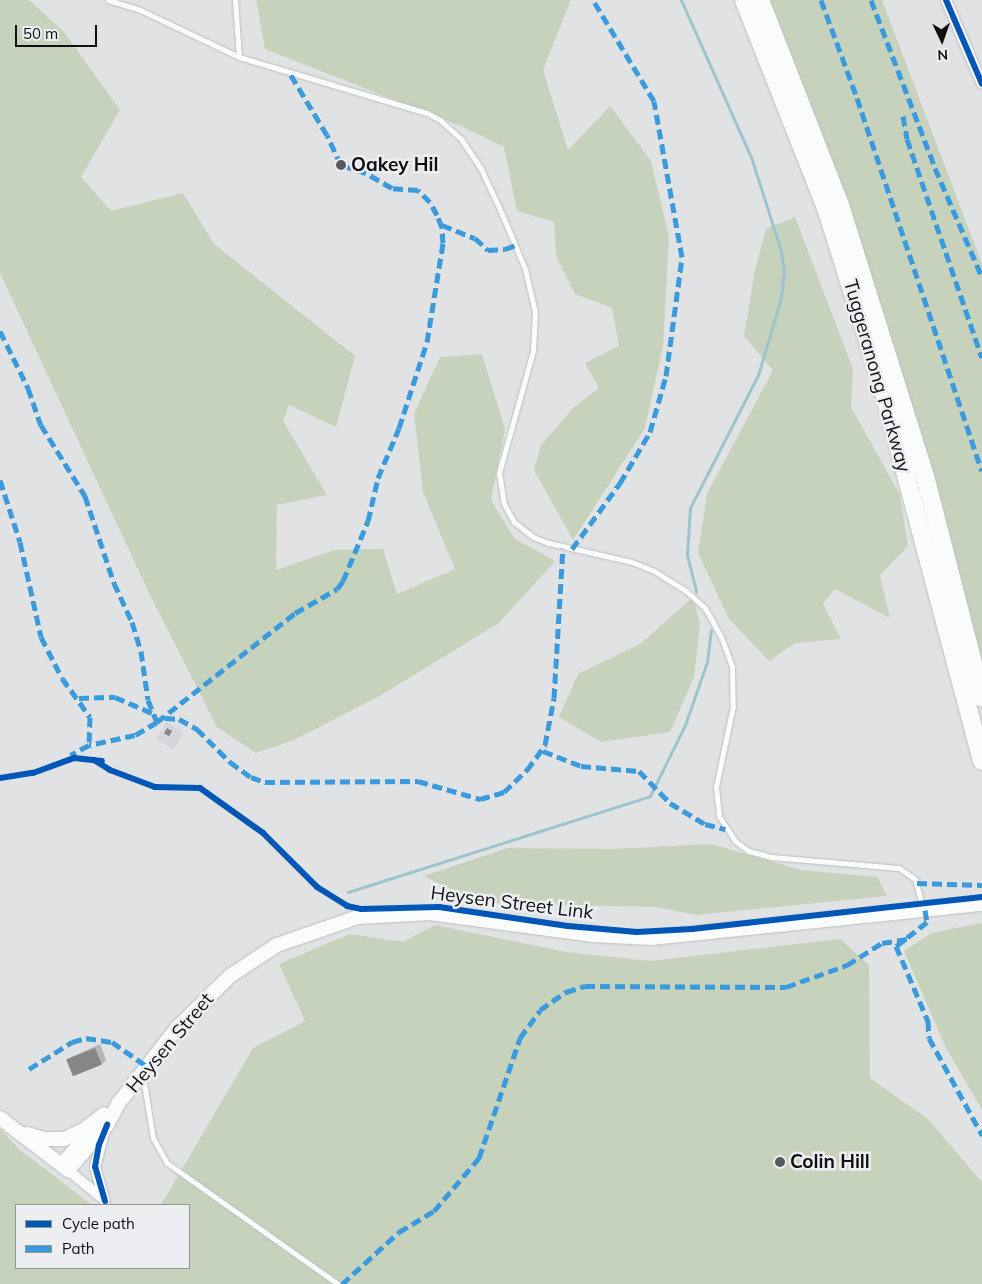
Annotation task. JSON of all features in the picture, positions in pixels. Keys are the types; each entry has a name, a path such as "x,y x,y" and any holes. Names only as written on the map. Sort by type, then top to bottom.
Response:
{"highway":[{"name":"Tuggeranong Parkway","path":"744,0 826,208 880,380 982,761"},
{"name":"Tuggeranong Parkway","path":"760,0 843,214 925,476 982,698"}],"main road":[{"name":"Heysen Street","path":"65,1168 198,1005 252,959 278,945 358,917 430,913 592,936 651,938 982,904"},
{"path":"2,1120 31,1135 54,1140 79,1133 106,1119"},
{"path":"2,1120 65,1168"}],"street":[{"path":"946,0 982,84"},
{"path":"65,1168 106,1201 95,1168 106,1119"}],"lane":[{"path":"108,0 138,9 239,57 428,113 440,120 461,139 481,169 506,221 525,269 535,312 533,351 499,473 504,504 514,522 528,535 549,543 632,562 654,571 686,591 705,608 722,639 732,667 733,706 716,787 719,816 735,841 749,851 772,858 899,868 915,879 920,904 926,910"},
{"path":"235,0 239,57"},
{"path":"142,1074 153,1138 162,1158 338,1284"}],"shaded area":[{"path":"167,722 184,733 173,750 156,739"}],"green space":[{"path":"0,0 29,0 64,32 120,110 81,177 111,211 183,193 214,244 355,356 336,427 289,405 283,421 327,495 277,505 276,570 334,550 383,549 397,594 455,569 423,492 414,414 440,357 482,354 505,429 491,500 514,538 555,561 499,623 378,697 292,741 256,753 217,727 149,593 0,273"},
{"path":"256,0 571,0 543,70 568,150 610,106 651,161 669,237 663,346 645,428 573,540 534,470 541,445 573,408 599,388 585,363 619,346 612,308 575,294 556,256 554,222 517,211 504,147 463,127 265,49"},
{"path":"759,0 882,0 982,264 982,671"},
{"path":"795,217 853,369 851,407 900,495 908,546 880,575 890,618 835,589 823,604 841,639 795,643 769,661 729,619 698,553 707,494 773,370 744,336 755,270 766,229"},
{"path":"693,597 700,623 694,677 670,732 601,742 559,717 578,674 640,644"},
{"path":"711,844 801,870 877,877 887,896 696,915 657,907 478,903 424,876 508,848 612,849"},
{"path":"982,923 982,1110 945,1046 904,951 932,933"},
{"path":"435,925 566,952 650,961 840,939 869,965 870,1078 929,1120 982,1182 982,1284 0,1284 0,1129 19,1149 91,1204 15,1204 15,1269 190,1269 190,1204 162,1204 253,1048 305,1021 279,964 350,934 403,942"}],"building":[{"path":"167,728 172,731 169,736 164,733"},
{"path":"95,1048 102,1065 73,1076 66,1060"}],"waterway":[{"path":"681,0 751,157 781,251 784,272 781,298 758,375 690,508 687,555 696,592"},
{"path":"348,892 650,796 685,725 707,662 711,630"}],"marked path":[{"path":"572,549 620,483 650,432 666,376 682,257 654,101 593,0"},
{"path":"821,0 857,98 982,471"},
{"path":"871,0 935,168 982,277"},
{"path":"157,722 295,613 337,589 343,581 368,521 378,478 399,428 427,342 443,243 442,227 437,215 430,202 418,190 392,188 366,173 341,165 327,135 289,72"},
{"path":"903,116 907,139 982,358"},
{"path":"442,225 475,238 488,250 505,249 516,245"},
{"path":"0,331 28,388 41,425 85,496 114,583 132,622 141,651 148,700 157,722 135,735 89,745 70,755"},
{"path":"0,480 20,542 41,637 62,678 90,717 89,745"},
{"path":"165,718 179,719 197,729 230,762 251,777 265,782 418,781 480,799 504,792 527,770 545,745 554,698 563,548"},
{"path":"79,698 115,697 152,713"},
{"path":"543,751 581,766 639,771 670,803 705,824 725,829"},
{"path":"917,883 982,885"},
{"path":"925,910 927,922 896,946 928,1021 929,1038 982,1135"},
{"path":"342,1284 399,1232 434,1211 479,1158 520,1038 540,1010 566,992 585,986 786,987 847,965 882,943 908,939"},
{"path":"29,1069 72,1042 86,1038 112,1042 148,1067"}],"cycle path":[{"path":"946,0 982,84"},
{"path":"0,778 33,773 74,758 102,761"},
{"name":"Heysen Street Link","path":"94,760 110,770 155,787 200,788 263,833 317,887 347,906 361,909 439,907 568,926 637,932 692,929 982,897"},
{"path":"105,1201 95,1167 99,1145 107,1125"}],"place":[{"name":"Oakey Hil","path":"341,165"},
{"name":"Colin Hill","path":"780,1162"}]}
